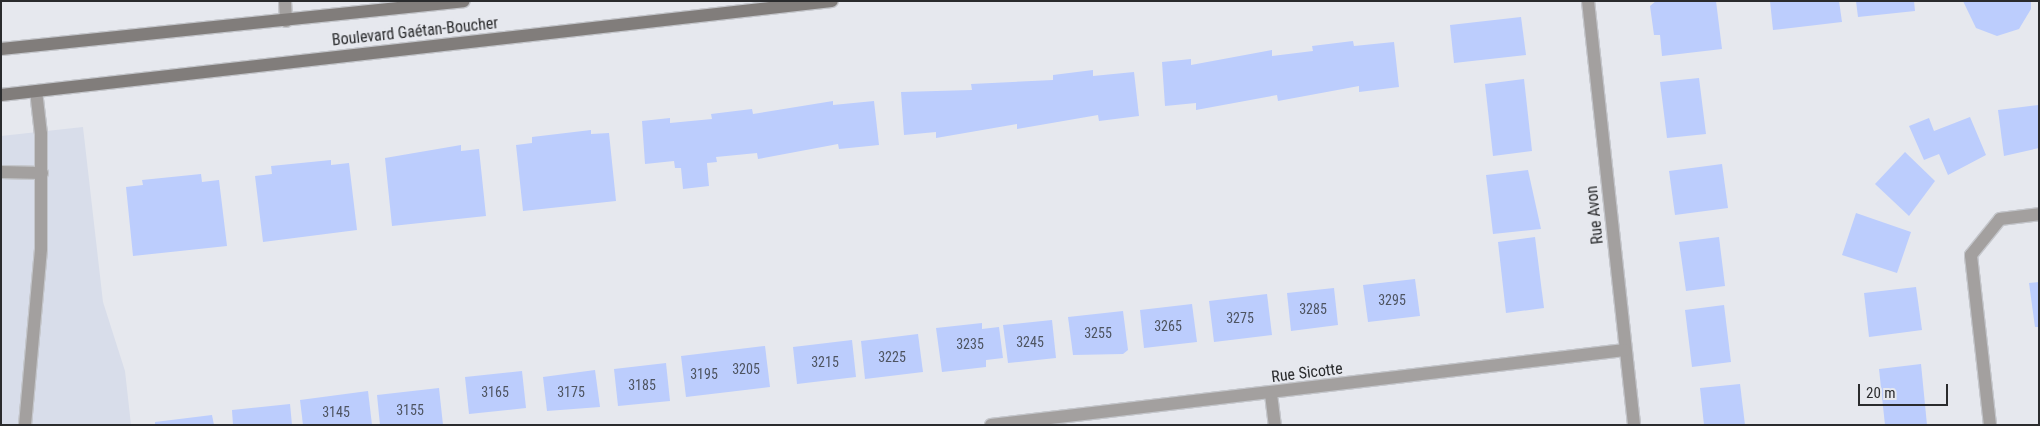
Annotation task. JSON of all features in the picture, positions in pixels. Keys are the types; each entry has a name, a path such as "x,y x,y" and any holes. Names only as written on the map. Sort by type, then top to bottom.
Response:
{"main road":[{"name":"Boulevard Gaétan-Boucher","path":"1,49 286,21 464,1"},
{"name":"Boulevard Gaétan-Boucher","path":"1,96 832,1"}],"street":[{"path":"285,1 286,21"},
{"name":"Rue Avon","path":"1588,1 1634,425"},
{"path":"24,425 41,249 42,172 36,91"},
{"path":"1,172 42,172"},
{"path":"1990,425 1971,255 2000,219 2039,214"},
{"name":"Rue Sicotte","path":"992,425 1271,394 1626,350"},
{"path":"1271,394 1275,425"}],"shaded area":[{"path":"83,127 103,302 125,371 131,425 1,425 1,136"}],"building":[{"path":"1656,1 1716,1 1722,49 1662,56 1660,35 1654,35 1650,6"},
{"path":"1770,1 1839,1 1842,22 1773,30"},
{"path":"1856,1 1914,1 1915,11 1858,17"},
{"path":"1963,1 2031,1 2031,9 2019,29 1997,36 1976,28"},
{"path":"1521,17 1526,55 1454,63 1450,25"},
{"path":"1353,41 1354,46 1394,42 1399,87 1359,92 1359,86 1278,101 1277,95 1196,110 1196,103 1165,106 1162,62 1191,59 1191,65 1272,50 1272,56 1313,51 1312,46"},
{"path":"1093,70 1093,76 1134,72 1139,116 1099,121 1098,115 1017,129 1017,124 936,138 936,132 904,135 901,92 972,90 971,84 1053,80 1053,75"},
{"path":"1699,78 1706,134 1667,138 1660,82"},
{"path":"1524,79 1532,151 1493,156 1485,84"},
{"path":"833,101 833,105 874,101 879,145 839,149 838,144 758,159 757,153 716,157 717,162 707,163 709,186 683,189 681,168 675,168 674,161 645,164 642,121 670,118 670,123 712,119 711,114 752,109 753,114"},
{"path":"2039,105 2039,148 2004,156 1998,110"},
{"path":"1970,117 1986,155 1948,175 1939,154 1924,160 1909,126 1929,118 1934,131"},
{"path":"591,130 591,134 609,133 616,201 523,211 516,145 532,143 532,137"},
{"path":"461,145 461,151 479,149 486,216 392,226 385,158"},
{"path":"1905,152 1935,181 1909,216 1875,184"},
{"path":"331,160 331,165 349,163 357,230 263,242 255,176 272,174 271,166"},
{"path":"1722,164 1728,208 1675,215 1669,171"},
{"path":"1528,170 1541,229 1493,234 1486,175"},
{"path":"201,174 202,182 219,180 227,246 133,256 126,187 143,185 142,180"},
{"path":"1856,213 1911,232 1897,273 1842,255"},
{"path":"1535,237 1544,308 1506,313 1498,242"},
{"path":"1719,237 1725,286 1686,291 1679,242"},
{"path":"1415,279 1420,316 1368,322 1363,285"},
{"path":"2039,282 2039,327 2035,327 2029,283"},
{"path":"1916,287 1922,330 1869,337 1864,293"},
{"path":"1334,288 1338,325 1291,331 1287,293"},
{"path":"1267,294 1272,335 1214,342 1209,301"},
{"path":"1192,304 1197,342 1144,348 1140,310"},
{"path":"1724,305 1731,362 1692,367 1685,310"},
{"path":"1123,311 1128,350 1123,354 1073,355 1068,317"},
{"path":"1052,320 1056,358 1008,363 1003,325"},
{"path":"982,323 982,329 999,327 1003,358 986,360 986,367 942,372 936,328"},
{"path":"918,334 923,372 865,379 861,341"},
{"path":"852,340 856,377 797,384 793,347"},
{"path":"765,346 770,387 686,397 681,356"},
{"path":"666,363 670,401 618,406 614,369"},
{"path":"1921,364 1927,425 1885,425 1879,369"},
{"path":"595,370 600,407 547,411 543,377"},
{"path":"522,371 526,408 469,414 465,377"},
{"path":"1740,384 1745,425 1704,425 1700,388"},
{"path":"439,388 443,425 380,425 377,395"},
{"path":"368,391 372,425 303,425 300,400"},
{"path":"290,404 292,425 233,425 232,410"},
{"path":"212,415 214,425 155,425 155,422"}]}
